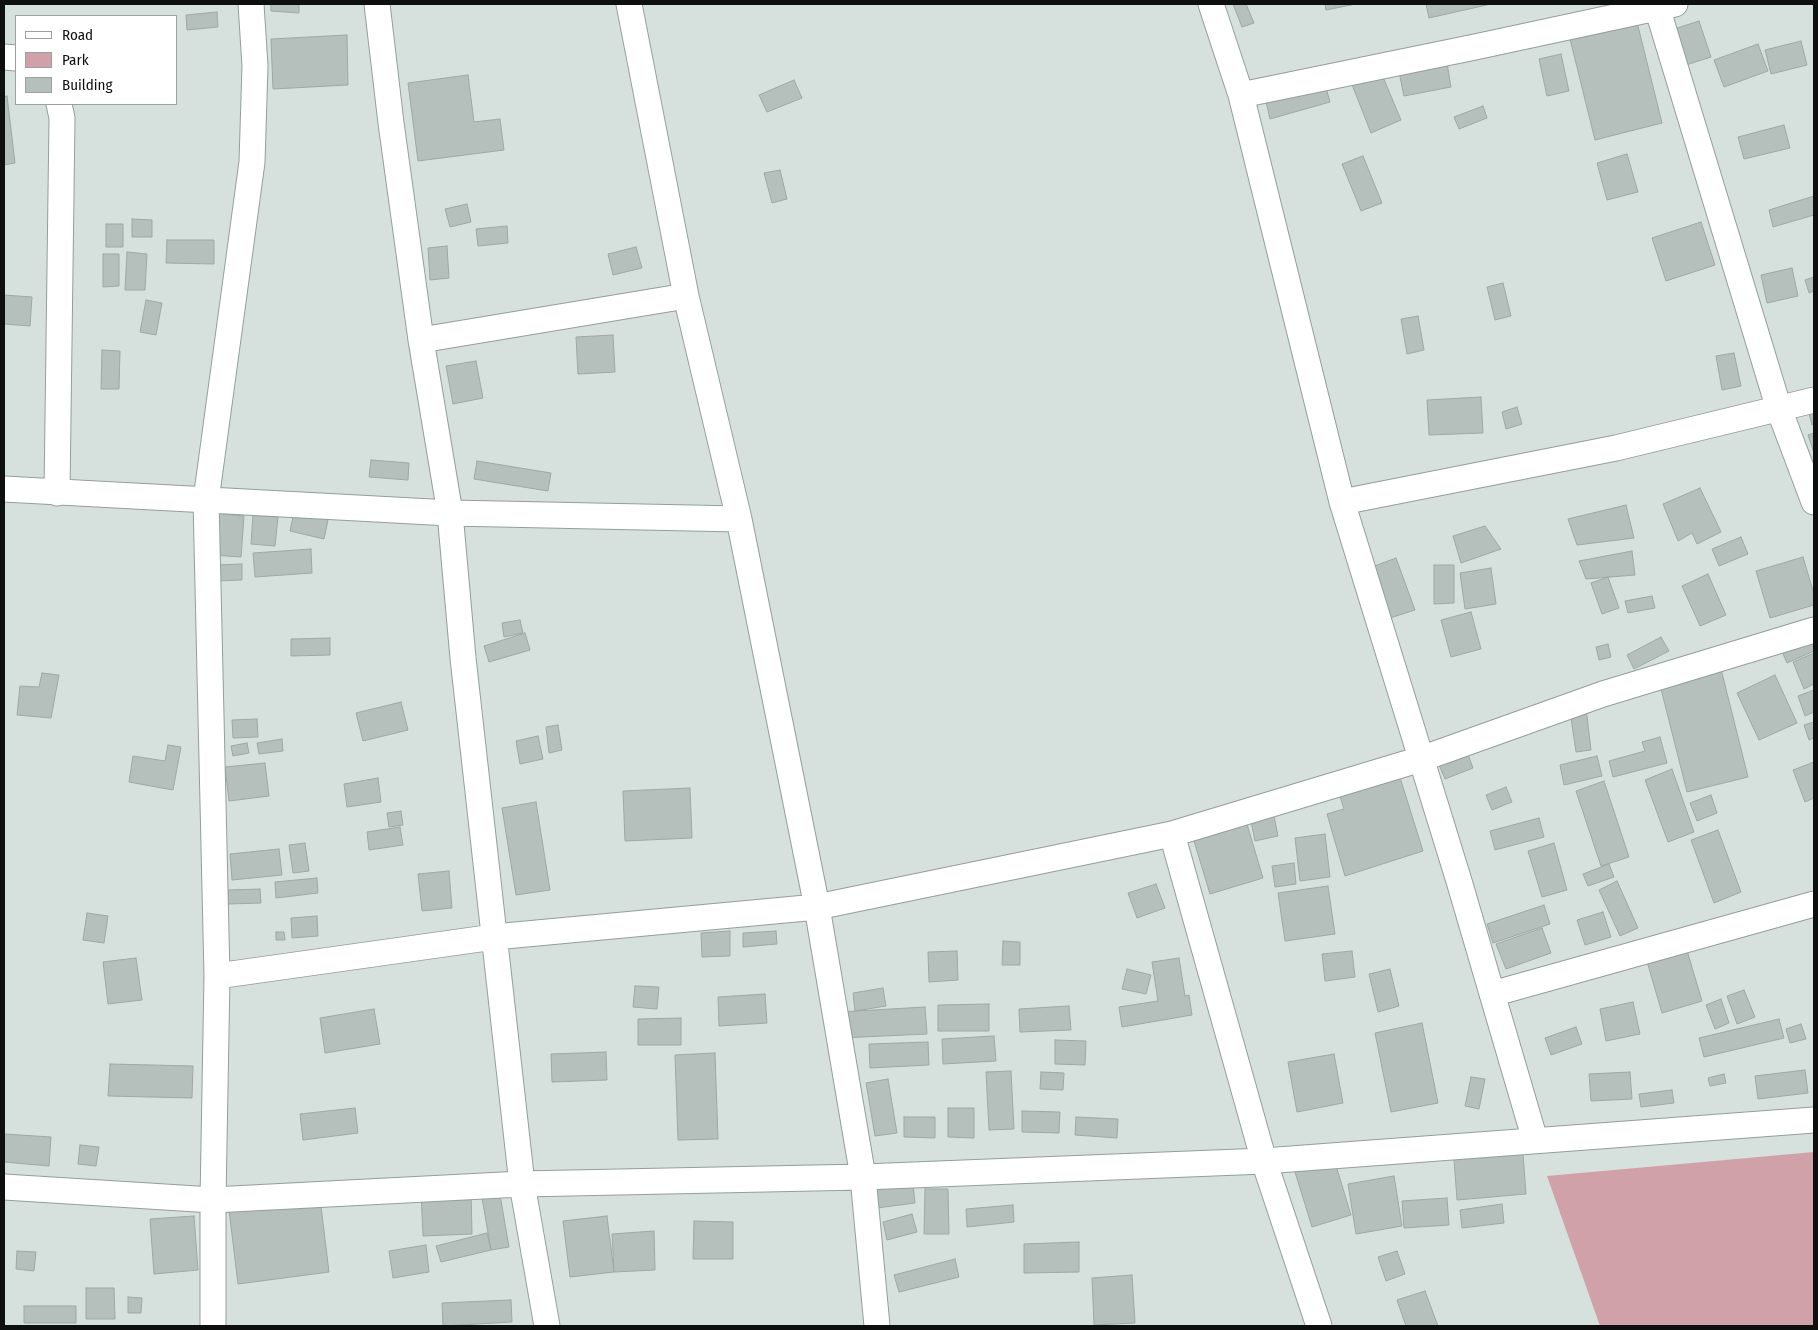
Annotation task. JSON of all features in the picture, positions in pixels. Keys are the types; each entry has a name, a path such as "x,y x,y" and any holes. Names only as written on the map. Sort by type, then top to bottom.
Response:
{"street":[{"path":"213,1326 213,1200 218,976 206,500 252,162 254,66 251,4"},
{"path":"377,4 421,340 450,513 463,658 522,1184 547,1326"},
{"path":"629,4 686,296 739,519 817,908 863,1177 877,1326"},
{"path":"1211,4 1241,95 1342,502 1459,880 1535,1140"},
{"path":"1241,95 1663,5 1779,408 1814,502"},
{"path":"57,493 62,118 59,105"},
{"path":"421,340 686,296"},
{"path":"1342,502 1616,448 1814,400"},
{"path":"4,489 450,513 739,519"},
{"path":"218,976 494,937 817,908 1172,834 1421,759 1603,694 1814,630"},
{"path":"1172,834 1264,1161 1319,1326"},
{"path":"1492,994 1814,904"},
{"path":"4,1187 213,1200 522,1184 863,1177 1264,1161 1814,1120"}],"green space":[{"path":"1814,1152 1814,1326 1600,1326 1547,1176"}],"building":[{"path":"271,4 299,4 299,13 271,11"},
{"path":"1233,4 1246,4 1254,23 1242,27"},
{"path":"1325,4 1356,4 1326,10"},
{"path":"1426,4 1491,4 1429,18"},
{"path":"217,12 218,27 187,30 186,15"},
{"path":"1699,21 1711,57 1683,66 1671,30"},
{"path":"1637,22 1662,123 1595,140 1570,39"},
{"path":"347,35 348,85 273,89 271,39"},
{"path":"1801,41 1807,65 1771,74 1765,50"},
{"path":"1758,44 1768,71 1724,87 1714,60"},
{"path":"1561,54 1569,91 1547,96 1539,59"},
{"path":"1447,63 1451,87 1404,96 1399,72"},
{"path":"1380,70 1401,120 1371,133 1351,82"},
{"path":"468,75 474,122 500,119 504,150 418,161 408,83"},
{"path":"794,80 802,98 767,112 759,95"},
{"path":"1324,80 1330,102 1270,119 1265,97"},
{"path":"7,96 15,163 4,165 4,97"},
{"path":"1483,106 1487,118 1459,129 1454,117"},
{"path":"1784,125 1790,148 1744,159 1738,137"},
{"path":"1627,154 1638,192 1607,200 1597,163"},
{"path":"1363,156 1382,203 1361,211 1342,164"},
{"path":"780,170 787,199 772,203 764,173"},
{"path":"1814,196 1814,215 1773,227 1769,210"},
{"path":"467,204 471,222 450,227 445,209"},
{"path":"132,219 152,220 152,237 132,237"},
{"path":"1701,222 1715,265 1666,281 1652,238"},
{"path":"106,224 123,224 123,247 106,247"},
{"path":"507,226 508,243 478,246 476,229"},
{"path":"167,240 214,240 214,264 166,263"},
{"path":"447,246 449,278 430,280 428,248"},
{"path":"636,247 642,268 613,275 608,254"},
{"path":"127,252 147,254 145,290 125,290"},
{"path":"103,254 119,254 119,286 103,287"},
{"path":"1792,268 1798,296 1767,303 1761,275"},
{"path":"1814,277 1814,291 1809,293 1805,280"},
{"path":"1503,283 1511,316 1495,320 1487,287"},
{"path":"4,295 32,297 30,326 4,324"},
{"path":"146,300 162,303 156,335 140,332"},
{"path":"1418,316 1424,350 1407,354 1401,319"},
{"path":"613,335 615,372 578,374 576,337"},
{"path":"102,350 120,351 119,389 101,389"},
{"path":"1734,353 1741,386 1722,390 1716,356"},
{"path":"476,361 483,398 453,404 446,366"},
{"path":"1481,397 1483,433 1429,435 1427,400"},
{"path":"1814,404 1814,424 1812,425 1807,406"},
{"path":"1517,407 1522,424 1506,429 1502,412"},
{"path":"1814,433 1814,453 1808,435"},
{"path":"371,460 409,463 408,480 369,477"},
{"path":"477,461 551,473 548,491 474,479"},
{"path":"1700,488 1721,532 1697,544 1692,533 1678,541 1663,504"},
{"path":"1626,505 1634,538 1577,545 1568,519"},
{"path":"294,512 328,520 324,539 290,531"},
{"path":"216,513 244,516 241,557 212,555"},
{"path":"253,515 278,517 275,546 251,544"},
{"path":"1485,526 1501,549 1461,563 1453,536"},
{"path":"1741,537 1748,554 1719,566 1712,549"},
{"path":"311,549 312,573 255,577 253,553"},
{"path":"1632,551 1635,575 1586,579 1579,561"},
{"path":"1803,557 1814,594 1814,605 1770,618 1756,571"},
{"path":"1396,558 1415,610 1390,618 1372,567"},
{"path":"242,564 242,580 215,581 215,565"},
{"path":"1434,565 1454,565 1454,603 1434,604"},
{"path":"1491,568 1496,604 1465,609 1460,573"},
{"path":"1708,574 1726,615 1700,626 1682,586"},
{"path":"1608,577 1619,608 1602,614 1591,583"},
{"path":"1652,596 1655,608 1628,613 1625,601"},
{"path":"1471,612 1481,649 1451,657 1441,620"},
{"path":"520,620 523,633 504,637 502,623"},
{"path":"525,633 530,650 489,662 484,646"},
{"path":"1814,635 1814,651 1787,663 1781,649"},
{"path":"1661,637 1669,651 1634,669 1627,655"},
{"path":"330,638 330,655 291,656 291,639"},
{"path":"1608,644 1611,657 1599,660 1596,647"},
{"path":"1814,653 1814,684 1804,689 1793,662"},
{"path":"1720,665 1748,777 1687,792 1659,681"},
{"path":"42,673 59,675 51,718 17,715 20,686 39,687"},
{"path":"1775,675 1797,723 1759,740 1737,693"},
{"path":"1814,690 1814,712 1805,716 1798,696"},
{"path":"401,702 408,730 363,741 356,713"},
{"path":"1586,708 1591,750 1576,752 1570,711"},
{"path":"257,719 258,737 233,738 232,720"},
{"path":"1814,722 1814,738 1809,740 1804,725"},
{"path":"558,725 562,750 549,753 546,727"},
{"path":"538,736 543,759 520,764 516,741"},
{"path":"1660,737 1667,763 1613,777 1609,761 1645,751 1642,742"},
{"path":"282,739 283,751 259,754 257,743"},
{"path":"247,743 249,753 233,756 231,746"},
{"path":"168,745 181,747 173,790 129,782 133,756 165,761"},
{"path":"1466,749 1473,768 1445,779 1437,760"},
{"path":"1597,756 1602,776 1564,785 1560,765"},
{"path":"1814,762 1814,798 1805,802 1793,770"},
{"path":"265,763 269,796 229,801 225,767"},
{"path":"1672,769 1694,832 1668,842 1645,780"},
{"path":"1398,771 1423,851 1345,876 1327,814 1344,809 1338,790"},
{"path":"378,778 381,802 347,807 344,784"},
{"path":"1604,781 1629,857 1601,866 1576,791"},
{"path":"1506,787 1512,802 1492,810 1486,795"},
{"path":"690,788 692,838 625,841 623,791"},
{"path":"1711,795 1717,813 1697,821 1690,803"},
{"path":"536,802 550,890 516,895 502,808"},
{"path":"401,811 403,825 389,827 387,813"},
{"path":"1273,811 1278,836 1255,841 1250,816"},
{"path":"1539,818 1544,837 1495,850 1490,831"},
{"path":"1247,824 1263,878 1210,894 1194,841"},
{"path":"400,827 403,845 369,850 367,832"},
{"path":"1718,830 1741,892 1714,903 1691,840"},
{"path":"1325,834 1330,877 1300,881 1295,838"},
{"path":"305,843 309,871 293,873 289,845"},
{"path":"1554,843 1567,890 1542,897 1528,851"},
{"path":"279,849 282,875 232,880 230,854"},
{"path":"1294,863 1296,884 1275,887 1272,866"},
{"path":"1609,864 1614,877 1588,886 1583,874"},
{"path":"449,871 452,908 422,911 418,874"},
{"path":"317,878 318,893 276,898 275,882"},
{"path":"1617,881 1638,928 1620,936 1599,890"},
{"path":"1156,884 1165,908 1137,918 1128,893"},
{"path":"1328,886 1335,934 1285,941 1278,893"},
{"path":"260,889 261,903 228,904 228,890"},
{"path":"1544,905 1550,924 1493,943 1487,924"},
{"path":"1603,912 1611,937 1585,945 1577,920"},
{"path":"87,913 108,916 104,943 83,940"},
{"path":"317,916 318,936 292,938 291,918"},
{"path":"1542,928 1551,953 1506,969 1496,944"},
{"path":"730,931 730,956 702,957 701,933"},
{"path":"776,931 777,944 743,947 743,933"},
{"path":"276,932 284,932 285,940 276,940"},
{"path":"1003,941 1020,942 1020,965 1002,965"},
{"path":"1686,947 1702,1001 1662,1013 1646,958"},
{"path":"957,951 958,980 929,982 928,952"},
{"path":"1352,951 1355,977 1325,981 1322,954"},
{"path":"136,958 142,1000 108,1004 103,962"},
{"path":"1179,958 1185,996 1189,995 1192,1015 1122,1027 1119,1007 1158,1001 1152,962"},
{"path":"1127,969 1151,975 1146,994 1122,989"},
{"path":"1390,969 1399,1006 1378,1012 1369,974"},
{"path":"635,986 659,987 657,1009 633,1007"},
{"path":"883,988 886,1006 855,1011 853,993"},
{"path":"1744,990 1755,1017 1737,1024 1727,996"},
{"path":"765,994 767,1023 719,1026 718,997"},
{"path":"1721,999 1729,1023 1715,1029 1706,1005"},
{"path":"1633,1002 1640,1034 1606,1041 1600,1009"},
{"path":"989,1004 989,1031 938,1031 938,1005"},
{"path":"1069,1006 1071,1030 1020,1032 1019,1009"},
{"path":"925,1007 927,1034 840,1038 839,1012"},
{"path":"374,1009 380,1044 325,1053 320,1018"},
{"path":"681,1018 681,1045 638,1045 638,1019"},
{"path":"1779,1019 1784,1038 1704,1057 1699,1038"},
{"path":"1422,1023 1438,1103 1391,1112 1375,1033"},
{"path":"1801,1024 1806,1039 1790,1043 1786,1029"},
{"path":"1576,1027 1582,1044 1551,1055 1545,1038"},
{"path":"994,1036 996,1061 943,1064 942,1039"},
{"path":"1055,1040 1086,1041 1085,1065 1055,1064"},
{"path":"928,1042 929,1065 870,1068 869,1044"},
{"path":"606,1052 607,1080 552,1082 551,1054"},
{"path":"715,1053 718,1139 678,1140 675,1055"},
{"path":"1334,1054 1343,1103 1297,1112 1288,1062"},
{"path":"110,1064 193,1066 192,1098 108,1096"},
{"path":"1805,1070 1808,1093 1758,1099 1755,1076"},
{"path":"1011,1071 1014,1129 989,1130 986,1072"},
{"path":"1041,1072 1064,1073 1063,1090 1040,1089"},
{"path":"1630,1072 1632,1099 1591,1101 1589,1074"},
{"path":"1724,1074 1726,1083 1710,1086 1708,1078"},
{"path":"1471,1077 1485,1079 1479,1109 1465,1106"},
{"path":"888,1079 897,1133 875,1136 866,1083"},
{"path":"1672,1090 1674,1103 1641,1107 1639,1094"},
{"path":"355,1108 358,1133 303,1140 300,1114"},
{"path":"948,1108 974,1108 974,1138 948,1137"},
{"path":"1022,1111 1060,1112 1059,1133 1022,1132"},
{"path":"904,1117 935,1117 935,1138 904,1137"},
{"path":"1076,1117 1118,1119 1117,1138 1075,1135"},
{"path":"4,1134 51,1137 49,1166 4,1162"},
{"path":"80,1145 99,1147 96,1166 78,1164"},
{"path":"1523,1154 1526,1194 1457,1200 1454,1159"},
{"path":"1334,1159 1351,1215 1312,1227 1295,1172"},
{"path":"1394,1176 1402,1226 1356,1234 1348,1184"},
{"path":"913,1184 915,1203 877,1208 875,1189"},
{"path":"499,1189 509,1247 491,1250 481,1192"},
{"path":"925,1189 948,1189 949,1234 924,1234"},
{"path":"471,1191 472,1234 423,1236 421,1193"},
{"path":"320,1198 329,1272 238,1284 229,1210"},
{"path":"1447,1198 1449,1225 1404,1228 1402,1201"},
{"path":"1502,1204 1504,1223 1462,1228 1460,1210"},
{"path":"1013,1205 1014,1222 967,1227 966,1209"},
{"path":"912,1214 917,1232 887,1240 883,1222"},
{"path":"194,1216 198,1270 154,1274 150,1219"},
{"path":"607,1216 614,1272 570,1277 563,1221"},
{"path":"694,1221 733,1222 733,1259 693,1259"},
{"path":"654,1231 655,1270 614,1272 612,1234"},
{"path":"487,1233 491,1250 441,1262 436,1246"},
{"path":"1079,1242 1079,1272 1024,1273 1024,1244"},
{"path":"426,1245 429,1272 393,1278 389,1251"},
{"path":"17,1251 36,1252 34,1271 16,1269"},
{"path":"1397,1251 1405,1274 1386,1281 1378,1257"},
{"path":"955,1259 959,1277 899,1292 894,1275"},
{"path":"1132,1275 1135,1323 1094,1325 1092,1278"},
{"path":"86,1288 114,1288 115,1319 86,1319"},
{"path":"1425,1291 1438,1326 1406,1326 1397,1300"},
{"path":"128,1297 142,1298 141,1313 128,1313"},
{"path":"511,1300 512,1322 443,1326 442,1303"},
{"path":"24,1306 76,1306 76,1323 24,1323"}]}
